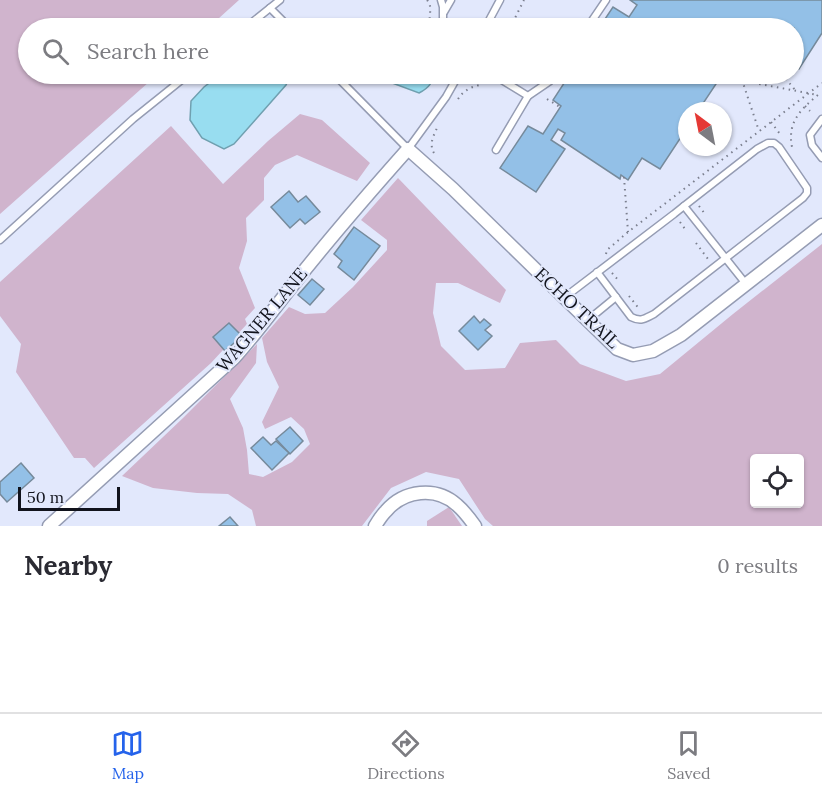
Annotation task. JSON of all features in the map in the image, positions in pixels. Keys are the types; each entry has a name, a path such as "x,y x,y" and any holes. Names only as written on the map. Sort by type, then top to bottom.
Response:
{"street":[{"name":"ECHO TRAIL","path":"408,149 453,189 617,349 633,355 653,351 681,335 822,225"},
{"name":"WAGNER LANE","path":"49,526 234,358 342,225 408,149"},
{"path":"375,526 386,510 398,501 427,491 441,495 456,504 475,526"}],"lane":[{"path":"258,18 280,0"},
{"path":"441,0 443,18"},
{"path":"443,13 451,0"},
{"path":"490,18 501,0"},
{"path":"593,18 606,0"},
{"path":"270,8 280,18"},
{"path":"0,240 133,119 177,84"},
{"path":"344,84 408,149 453,84"},
{"path":"508,84 528,96"},
{"path":"496,150 528,96 546,84"},
{"path":"822,119 810,135 812,145 822,158"},
{"path":"565,297 597,272 684,206 757,149 768,143 774,143 779,147 805,184 807,193 803,198 654,314 643,320 631,317 597,272"},
{"path":"684,206 746,284"},
{"path":"588,320 616,297"}],"path":[{"path":"427,0 431,8 430,18"},
{"path":"515,18 525,0"},
{"path":"604,261 607,250 628,232 822,83"},
{"path":"743,84 759,131"},
{"path":"760,84 819,94"},
{"path":"790,84 795,90"},
{"path":"455,102 471,87 480,85"},
{"path":"793,151 792,127 801,108 822,92"},
{"path":"547,99 561,107"},
{"path":"805,106 810,111"},
{"path":"436,159 432,149 432,139 438,126"},
{"path":"624,177 628,232"},
{"path":"698,203 705,214"},
{"path":"678,220 685,229"},
{"path":"696,243 708,259"},
{"path":"610,271 619,281"},
{"path":"629,296 641,311"}],"shaded area":[{"path":"0,0 239,0 219,18 18,18 18,84 147,84 0,214"},
{"path":"300,114 322,120 370,163 357,181 297,155 275,165 264,178 264,200 246,218 247,241 239,268 255,308 245,319 247,324 211,363 94,468 85,458 74,458 16,372 21,344 0,316 0,282 171,126 223,184"},
{"path":"398,178 506,290 500,303 458,283 436,283 433,313 441,346 465,370 505,368 520,343 556,340 580,364 626,381 660,374 822,244 822,526 493,526 485,519 459,479 426,472 391,488 362,526 256,526 252,510 228,494 153,488 122,476 257,344 256,363 230,399 243,428 249,474 263,477 292,462 310,444 304,429 291,417 265,429 262,422 279,387 267,362 262,338 289,307 305,314 325,313 387,250 387,240 361,220"},
{"path":"449,507 462,526 427,526 427,521"}],"water":[{"path":"208,84 286,84 234,144 224,149 202,138 190,120 191,101"},
{"path":"395,84 430,84 419,93"}],"building":[{"path":"630,0 822,0 822,33 804,61 804,18 606,18 613,7 629,17 637,5"},
{"path":"563,84 716,84 704,102 678,102 678,142 660,169 642,158 628,180 621,175 620,179 561,140 565,133 558,129 551,140 565,149 536,192 500,168 528,126 543,134 561,106 553,100"},
{"path":"289,191 298,202 306,196 320,212 305,224 300,219 290,228 271,207"},
{"path":"354,227 380,246 354,280 338,267 342,261 334,254"},
{"path":"312,279 324,289 310,305 298,295"},
{"path":"474,316 480,323 484,319 491,325 485,330 492,336 478,350 459,331"},
{"path":"229,323 242,336 225,351 213,337"},
{"path":"290,427 303,441 290,454 276,439"},
{"path":"263,437 271,445 276,441 289,453 272,470 251,448"},
{"path":"21,463 34,478 7,502 0,494 0,482"},
{"path":"230,517 238,526 219,526"}]}
